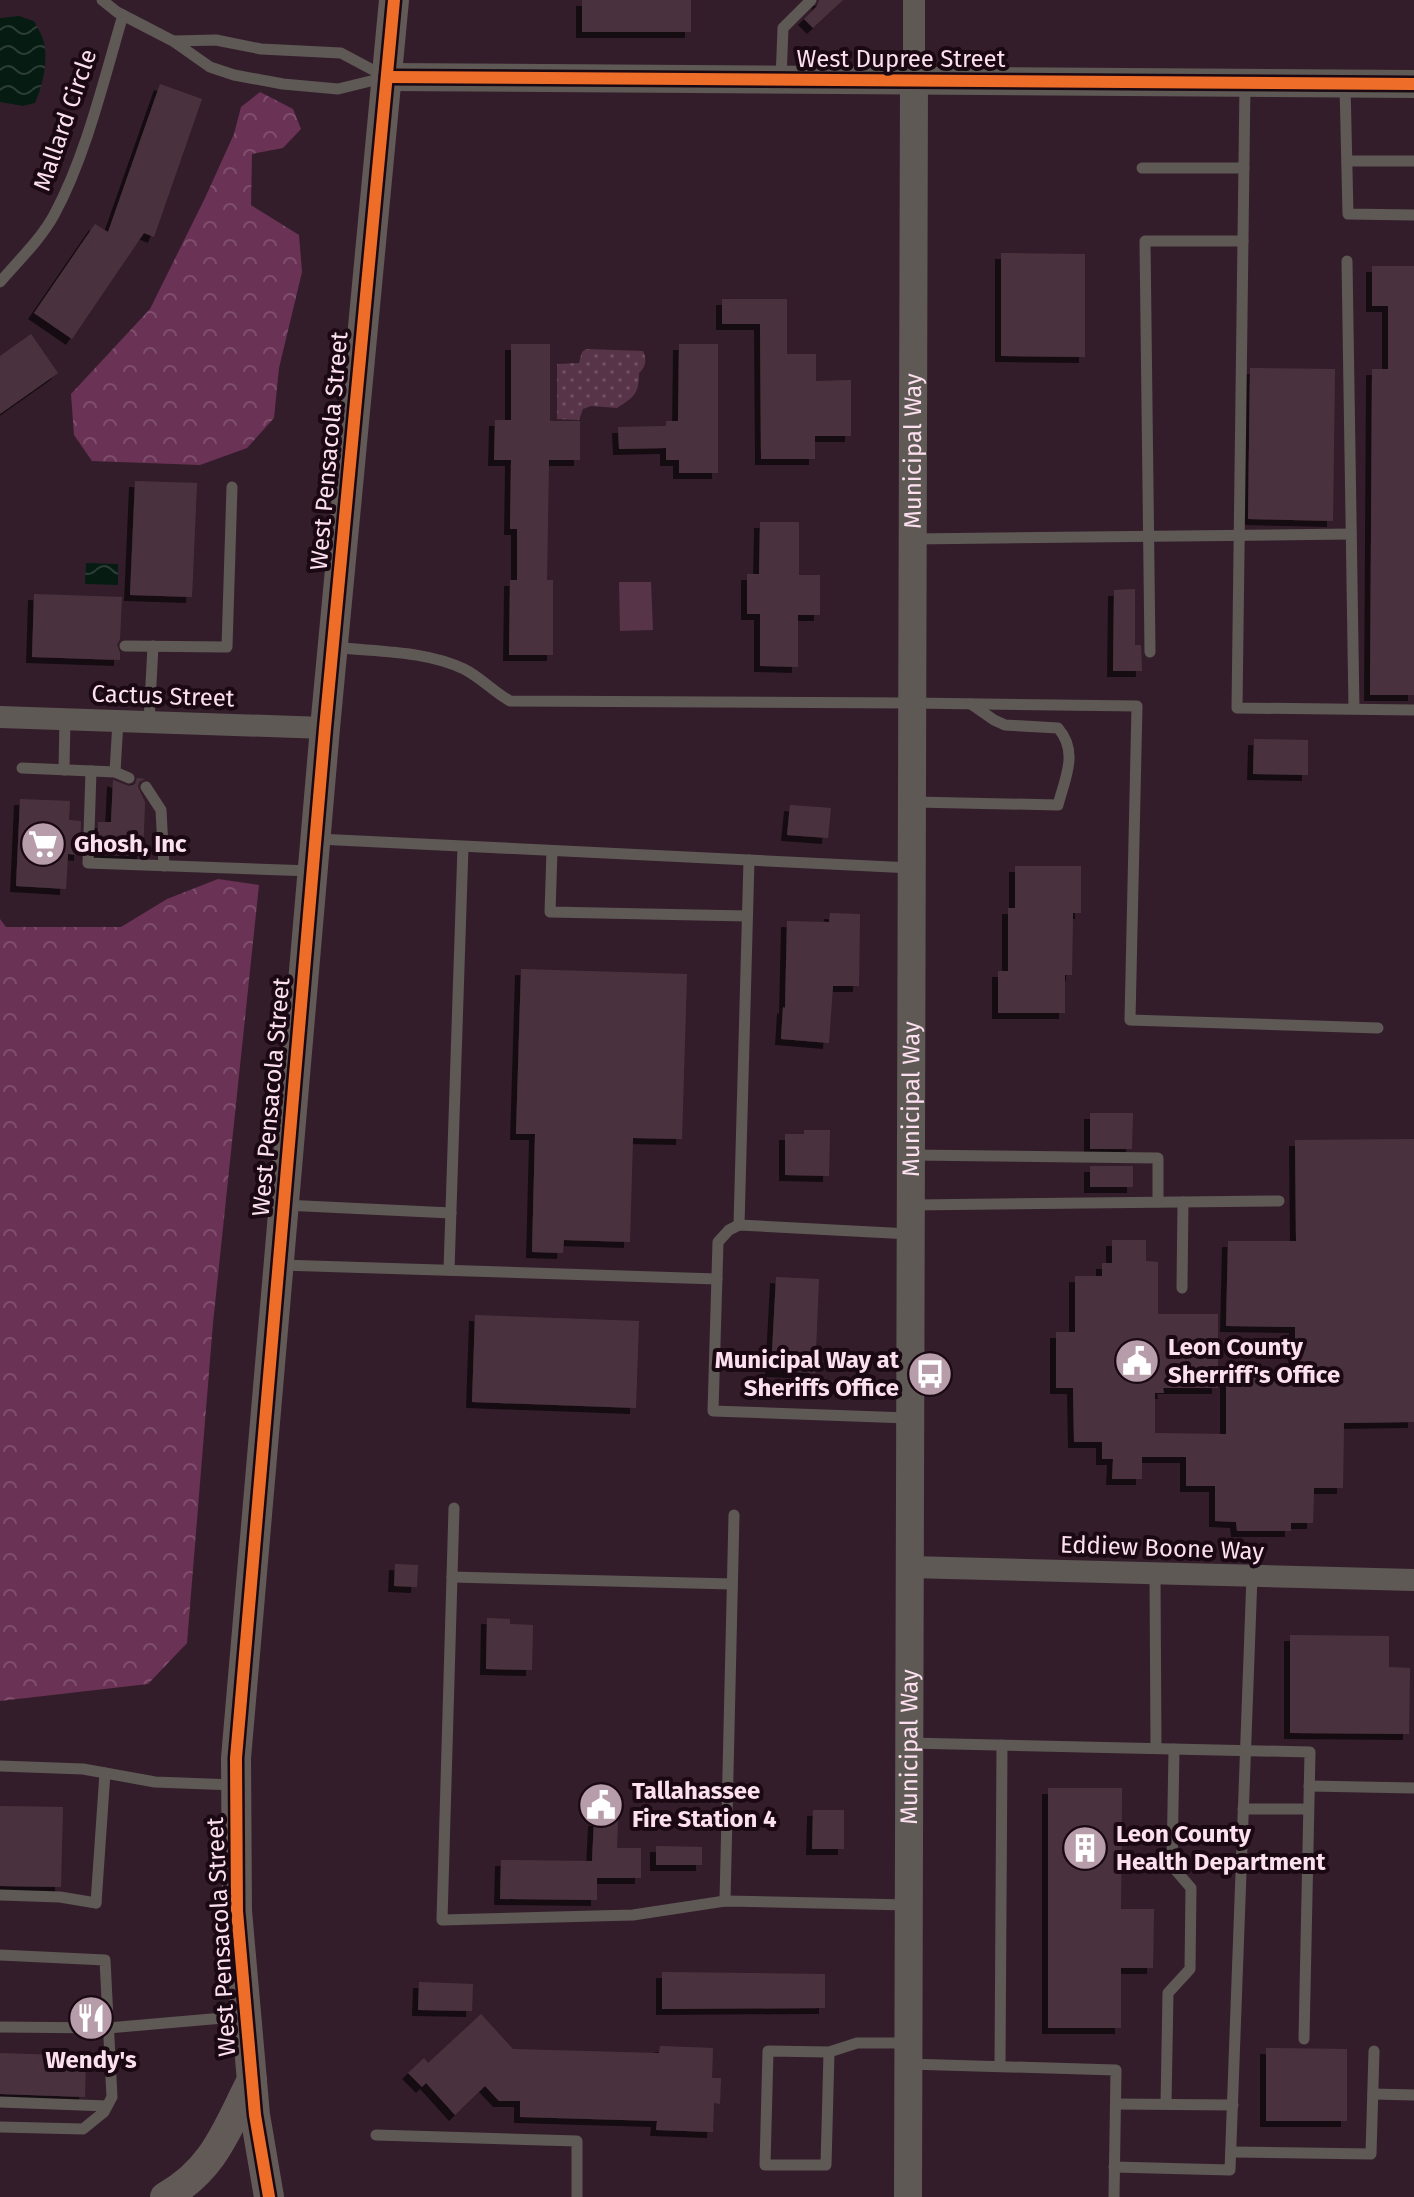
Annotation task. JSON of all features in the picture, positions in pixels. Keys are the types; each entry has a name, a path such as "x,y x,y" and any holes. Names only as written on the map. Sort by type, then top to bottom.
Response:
{"main road":[{"name":"West Pensacola Street","path":"269,2197 255,2115 237,1911 236,1758 315,839 394,0"},
{"path":"165,2197 194,2178 213,2156 252,2080"}],"street":[{"name":"Municipal Way","path":"908,2197 914,0"},
{"name":"West Dupree Street","path":"387,77 1414,84"},
{"name":"Cactus Street","path":"0,717 325,728"},
{"name":"Eddiew Boone Way","path":"909,1567 1414,1580"}],"lane":[{"path":"781,80 783,28 811,0"},
{"path":"105,1 210,67 234,75 338,89 387,77"},
{"name":"Mallard Circle","path":"0,282 5,269 54,216 78,159 123,15"},
{"path":"173,41 216,40 261,49 341,53 387,77"},
{"path":"1245,83 1237,708 1414,710"},
{"path":"1345,84 1348,214 1414,215"},
{"path":"1347,161 1414,161"},
{"path":"1142,168 1244,168"},
{"path":"1150,652 1145,241 1243,241"},
{"path":"1347,261 1354,709"},
{"path":"125,646 227,647 232,487"},
{"path":"912,539 1351,534"},
{"path":"149,722 153,646"},
{"path":"333,646 449,662 468,671 510,701 1137,706 1130,1020 1378,1028"},
{"path":"912,802 1058,805 1069,762 1069,743 1058,728 1005,725 971,704"},
{"path":"1035,727 1036,705"},
{"path":"64,770 65,719"},
{"path":"115,772 118,721"},
{"path":"22,768 115,772 129,778"},
{"path":"91,771 88,863 313,871"},
{"path":"146,787 161,810 164,866"},
{"path":"315,839 912,868"},
{"path":"449,1270 463,847"},
{"path":"552,851 550,912 747,916"},
{"path":"739,1225 749,860"},
{"path":"910,1155 1158,1158 1158,1202"},
{"path":"910,1205 1279,1201"},
{"path":"1182,1288 1183,1202"},
{"path":"284,1205 451,1213"},
{"path":"910,1234 739,1225 729,1230 718,1242 713,1411 910,1418"},
{"path":"279,1265 717,1279"},
{"path":"454,1508 442,1920 633,1915 725,1901 908,1905"},
{"path":"725,1901 734,1515"},
{"path":"1155,1574 1156,1748"},
{"path":"1114,2167 1230,2170 1252,1576"},
{"path":"452,1577 732,1584"},
{"path":"909,1743 1310,1752 1304,2039"},
{"path":"1000,2066 1002,1745"},
{"path":"1166,2104 1168,1993 1190,1969 1191,1888 1172,1866 1174,1749"},
{"path":"0,1766 83,1769 155,1782 236,1785"},
{"path":"0,1897 96,1903 105,1773"},
{"path":"1309,1786 1414,1788"},
{"path":"1243,1809 1308,1809"},
{"path":"0,1955 105,1960 112,2097 104,2112 83,2129 0,2127"},
{"path":"0,2027 108,2028 246,2016"},
{"path":"829,2052 826,2165 765,2165 768,2051 829,2052 857,2043 908,2054 1000,2066 1116,2070 1114,2197"},
{"path":"1231,2152 1371,2154 1374,2051"},
{"path":"1373,2094 1414,2095"},
{"path":"0,2102 107,2106"},
{"path":"1116,2104 1233,2105"},
{"path":"376,2135 577,2141 577,2197"}],"shaded area":[{"path":"586,349 643,351 645,363 639,373 637,390 617,408 591,406 583,409 579,420 557,419 557,364 579,363"},
{"path":"619,582 651,582 653,630 620,631"}],"green space":[{"path":"260,92 293,109 301,129 283,148 252,154 251,205 299,235 302,272 279,368 274,418 247,448 200,465 92,461 74,435 71,394 150,309 234,134 241,107"},
{"path":"218,879 259,885 213,1323 187,1643 148,1684 0,1701 0,919 6,927 121,927 167,899"}],"water":[{"path":"19,16 34,21 43,39 45,55 43,80 35,103 23,106 0,102 0,18"},
{"path":"86,563 118,564 118,585 85,584"}],"building":[{"path":"582,0 691,0 691,32 582,32"},
{"path":"819,0 843,0 813,28 804,19"},
{"path":"160,84 202,99 154,237 144,233 72,339 34,313 95,224 108,232"},
{"path":"1001,253 1085,254 1085,357 1001,356"},
{"path":"1372,266 1414,266 1414,695 1370,695 1372,369 1388,369 1388,306 1372,306"},
{"path":"722,299 787,299 787,354 816,354 816,381 851,380 851,436 815,436 815,459 761,459 760,324 722,324"},
{"path":"31,334 58,373 0,414 0,356"},
{"path":"511,344 550,344 550,421 580,421 580,460 549,460 547,580 553,580 553,655 509,655 510,580 517,580 517,529 510,529 511,460 494,460 495,420 511,420"},
{"path":"679,344 718,344 718,473 679,473 679,460 666,460 666,448 619,449 618,427 666,426 666,421 678,421"},
{"path":"1250,368 1335,369 1333,521 1248,519"},
{"path":"135,481 197,483 192,597 130,595"},
{"path":"760,522 799,522 799,575 820,575 820,615 798,615 798,667 760,666 760,614 747,614 747,574 759,574"},
{"path":"1135,589 1135,645 1141,645 1142,671 1113,671 1114,590"},
{"path":"34,594 122,597 117,645 120,660 32,657"},
{"path":"1254,739 1308,740 1308,775 1253,774"},
{"path":"137,778 145,779 139,782 138,787 145,802 143,856 97,855 98,822 111,822 113,780 129,786 135,784"},
{"name":"Ghosh, Inc","path":"20,799 70,801 69,820 81,821 80,855 68,854 66,889 16,886"},
{"path":"790,805 831,808 828,838 787,835"},
{"path":"1015,866 1081,866 1081,913 1073,913 1072,975 1065,975 1065,1013 998,1013 998,971 1008,971 1008,908 1015,908"},
{"path":"830,913 860,914 859,986 833,986 829,1043 781,1039 785,1008 787,921 829,922"},
{"path":"521,969 687,974 682,1139 633,1138 630,1242 564,1240 563,1253 532,1252 535,1134 516,1134"},
{"path":"1090,1113 1133,1113 1132,1149 1090,1149"},
{"path":"804,1130 830,1130 829,1176 785,1175 785,1134 804,1134"},
{"path":"1414,1139 1414,1422 1344,1423 1343,1488 1314,1488 1313,1523 1291,1523 1291,1531 1237,1531 1236,1522 1215,1521 1215,1486 1186,1486 1186,1457 1142,1457 1142,1479 1112,1479 1113,1459 1102,1459 1102,1442 1074,1442 1073,1388 1056,1388 1056,1332 1075,1332 1075,1276 1102,1276 1102,1263 1112,1263 1112,1240 1146,1240 1146,1261 1158,1262 1158,1314 1218,1314 1218,1388 1163,1388 1164,1393 1155,1393 1155,1433 1226,1434 1226,1374 1295,1374 1295,1327 1226,1326 1228,1241 1296,1241 1295,1140"},
{"path":"1090,1166 1133,1166 1133,1187 1090,1187"},
{"path":"776,1277 819,1279 815,1373 771,1371"},
{"path":"475,1315 639,1321 636,1408 472,1402"},
{"path":"395,1564 418,1565 417,1587 394,1586"},
{"path":"487,1618 510,1619 510,1624 533,1625 532,1670 486,1669"},
{"path":"1290,1635 1389,1636 1389,1667 1410,1668 1409,1734 1290,1733"},
{"name":"Leon County Health Department","path":"1048,1788 1122,1788 1121,1909 1154,1909 1153,1968 1121,1968 1121,2028 1048,2028"},
{"path":"0,1806 63,1807 61,1887 0,1886"},
{"path":"813,1810 844,1810 844,1849 812,1849"},
{"path":"594,1820 618,1820 617,1848 641,1848 641,1878 597,1878 597,1900 500,1899 501,1860 592,1861"},
{"path":"656,1846 702,1847 702,1865 656,1865"},
{"path":"662,1972 825,1974 825,2008 662,2009"},
{"path":"419,1982 473,1984 472,2011 418,2010"},
{"path":"481,2014 513,2049 659,2053 660,2046 713,2048 712,2078 721,2078 720,2104 714,2103 713,2132 656,2130 657,2121 520,2117 520,2101 499,2101 485,2086 455,2115 426,2083 422,2087 408,2073 424,2058 428,2063"},
{"path":"1266,2048 1347,2049 1347,2121 1266,2121"},
{"path":"0,2053 86,2056 85,2097 0,2094"}],"cycle path":[{"path":"269,2197 255,2115 237,1911 236,1758 325,728 394,0"},
{"path":"387,77 1414,84"}],"place":[{"name":"Ghosh, Inc","path":"43,844"},
{"name":"Leon County Sherriff's Office","path":"1137,1361"},
{"name":"Municipal Way at Sheriffs Office","path":"930,1374"},
{"name":"Tallahassee Fire Station 4","path":"601,1805"},
{"name":"Leon County Health Department","path":"1085,1848"},
{"name":"Wendy's","path":"91,2018"}]}
